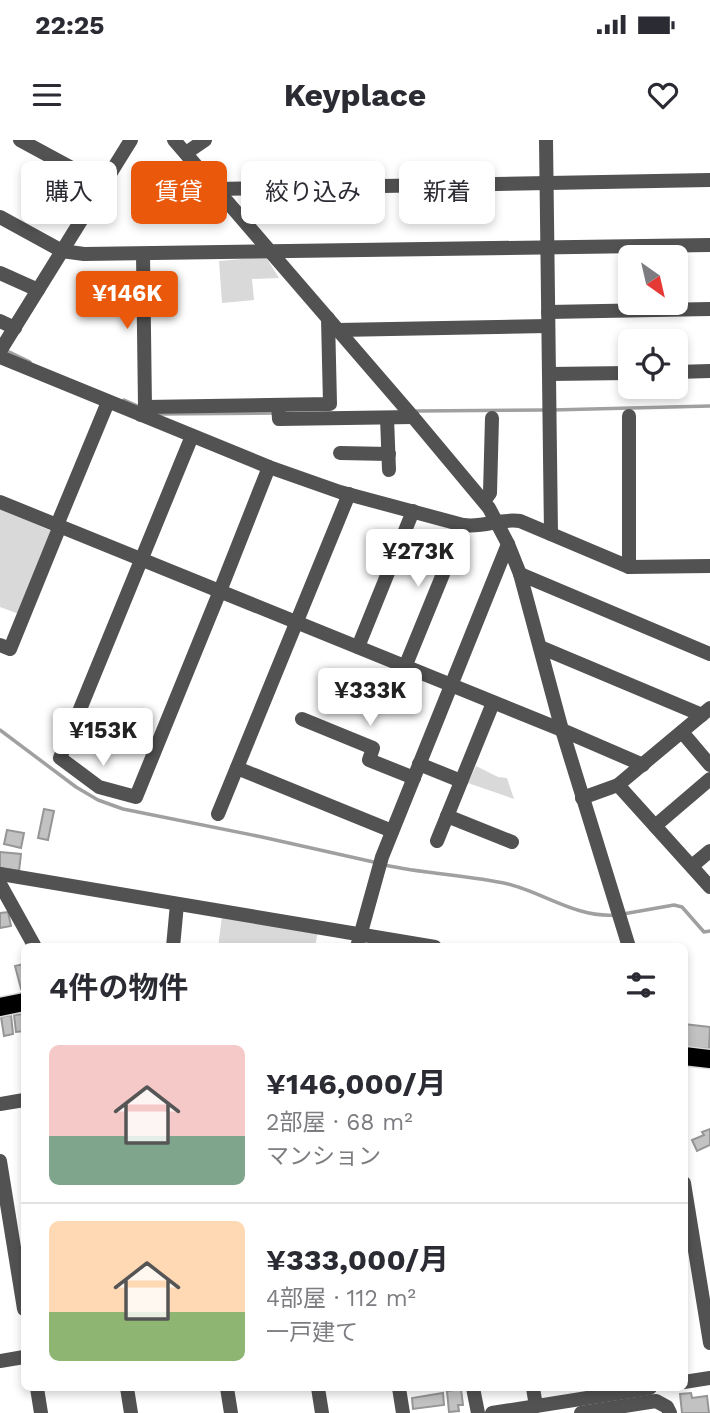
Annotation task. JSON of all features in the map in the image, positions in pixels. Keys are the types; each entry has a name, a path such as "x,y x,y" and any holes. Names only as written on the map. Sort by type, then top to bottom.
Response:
{"main road":[{"path":"0,1007 21,1003"},
{"path":"688,1056 710,1059"}],"street":[{"path":"20,140 59,161"},
{"path":"117,162 131,140"},
{"path":"174,140 193,161"},
{"path":"186,153 205,140"},
{"path":"546,140 551,534"},
{"path":"227,189 710,180"},
{"path":"227,202 484,501 497,522 520,574 562,730 628,943"},
{"path":"0,217 62,251 84,254 710,245"},
{"path":"0,351 79,224"},
{"path":"143,254 143,411"},
{"path":"0,273 38,290"},
{"path":"338,330 710,309"},
{"path":"143,411 330,404 328,318"},
{"path":"0,321 15,328"},
{"path":"0,357 108,402 143,411 192,436 269,467 349,494 463,526 475,527 509,519 629,567 710,566"},
{"path":"688,372 710,371"},
{"path":"549,374 618,373"},
{"path":"0,645 10,649 108,402"},
{"path":"278,405 279,419 413,417"},
{"path":"629,416 629,567"},
{"path":"387,418 389,470"},
{"path":"484,501 490,493 492,418"},
{"path":"192,436 60,758 99,787 136,797 269,467"},
{"path":"340,453 389,454"},
{"path":"218,814 349,494"},
{"path":"0,502 643,765"},
{"path":"358,647 413,512"},
{"path":"405,667 463,526"},
{"path":"358,940 380,862 508,544"},
{"path":"520,574 710,654"},
{"path":"540,647 706,711 618,785 582,798"},
{"path":"437,841 494,702"},
{"path":"302,719 373,748 369,760 461,781"},
{"path":"682,732 710,765"},
{"path":"237,768 392,831"},
{"path":"655,826 710,779"},
{"path":"618,785 710,887"},
{"path":"447,816 513,842"},
{"path":"692,866 710,851"},
{"path":"0,874 177,904 358,940 391,943"},
{"path":"0,884 33,943"},
{"path":"173,943 177,904"},
{"path":"0,1104 21,1100"},
{"path":"0,1161 21,1290"},
{"path":"688,1230 690,1253 710,1343"},
{"path":"0,1361 21,1357"},
{"path":"688,1381 710,1378"},
{"path":"37,1391 41,1413"},
{"path":"127,1391 131,1413"},
{"path":"227,1391 231,1413"},
{"path":"318,1391 322,1413"},
{"path":"399,1391 403,1413"},
{"path":"474,1391 478,1413"},
{"path":"534,1391 536,1406"},
{"path":"492,1413 614,1391"},
{"path":"581,1413 645,1408 656,1401 667,1406 670,1413"}],"shaded area":[{"path":"266,257 279,278 252,279 254,300 222,303 219,261"},
{"path":"0,509 54,532 19,614 0,607"},
{"path":"476,766 498,777 507,778 514,799 468,783"},
{"path":"222,917 318,931 316,943 219,943"}],"building":[{"path":"44,809 54,811 48,840 38,838"},
{"path":"7,830 24,833 21,848 4,844"},
{"path":"0,852 21,854 19,871 0,868"},
{"path":"8,912 11,926 0,928 0,913"},
{"path":"21,965 21,989 15,966"},
{"path":"21,1014 21,1031 16,1032 14,1015"},
{"path":"11,1015 13,1034 4,1036 1,1017"},
{"path":"688,1024 710,1027 709,1049 688,1047"},
{"path":"710,1129 710,1145 697,1151 692,1140"},
{"path":"447,1391 461,1391 463,1405 458,1405 459,1411 449,1412"},
{"path":"443,1393 444,1405 413,1409 412,1398"},
{"path":"691,1393 692,1398 707,1396 709,1413 682,1413 680,1394"}],"waterway":[{"path":"5,350 30,362"},
{"path":"124,400 140,407"},
{"path":"552,410 710,406"},
{"path":"416,411 545,410"},
{"path":"154,412 275,413"},
{"path":"0,730 76,787 98,800 123,809 378,863"},
{"path":"385,865 508,884 587,913 615,915"},
{"path":"623,914 674,905 682,907 704,932 710,931"}]}
